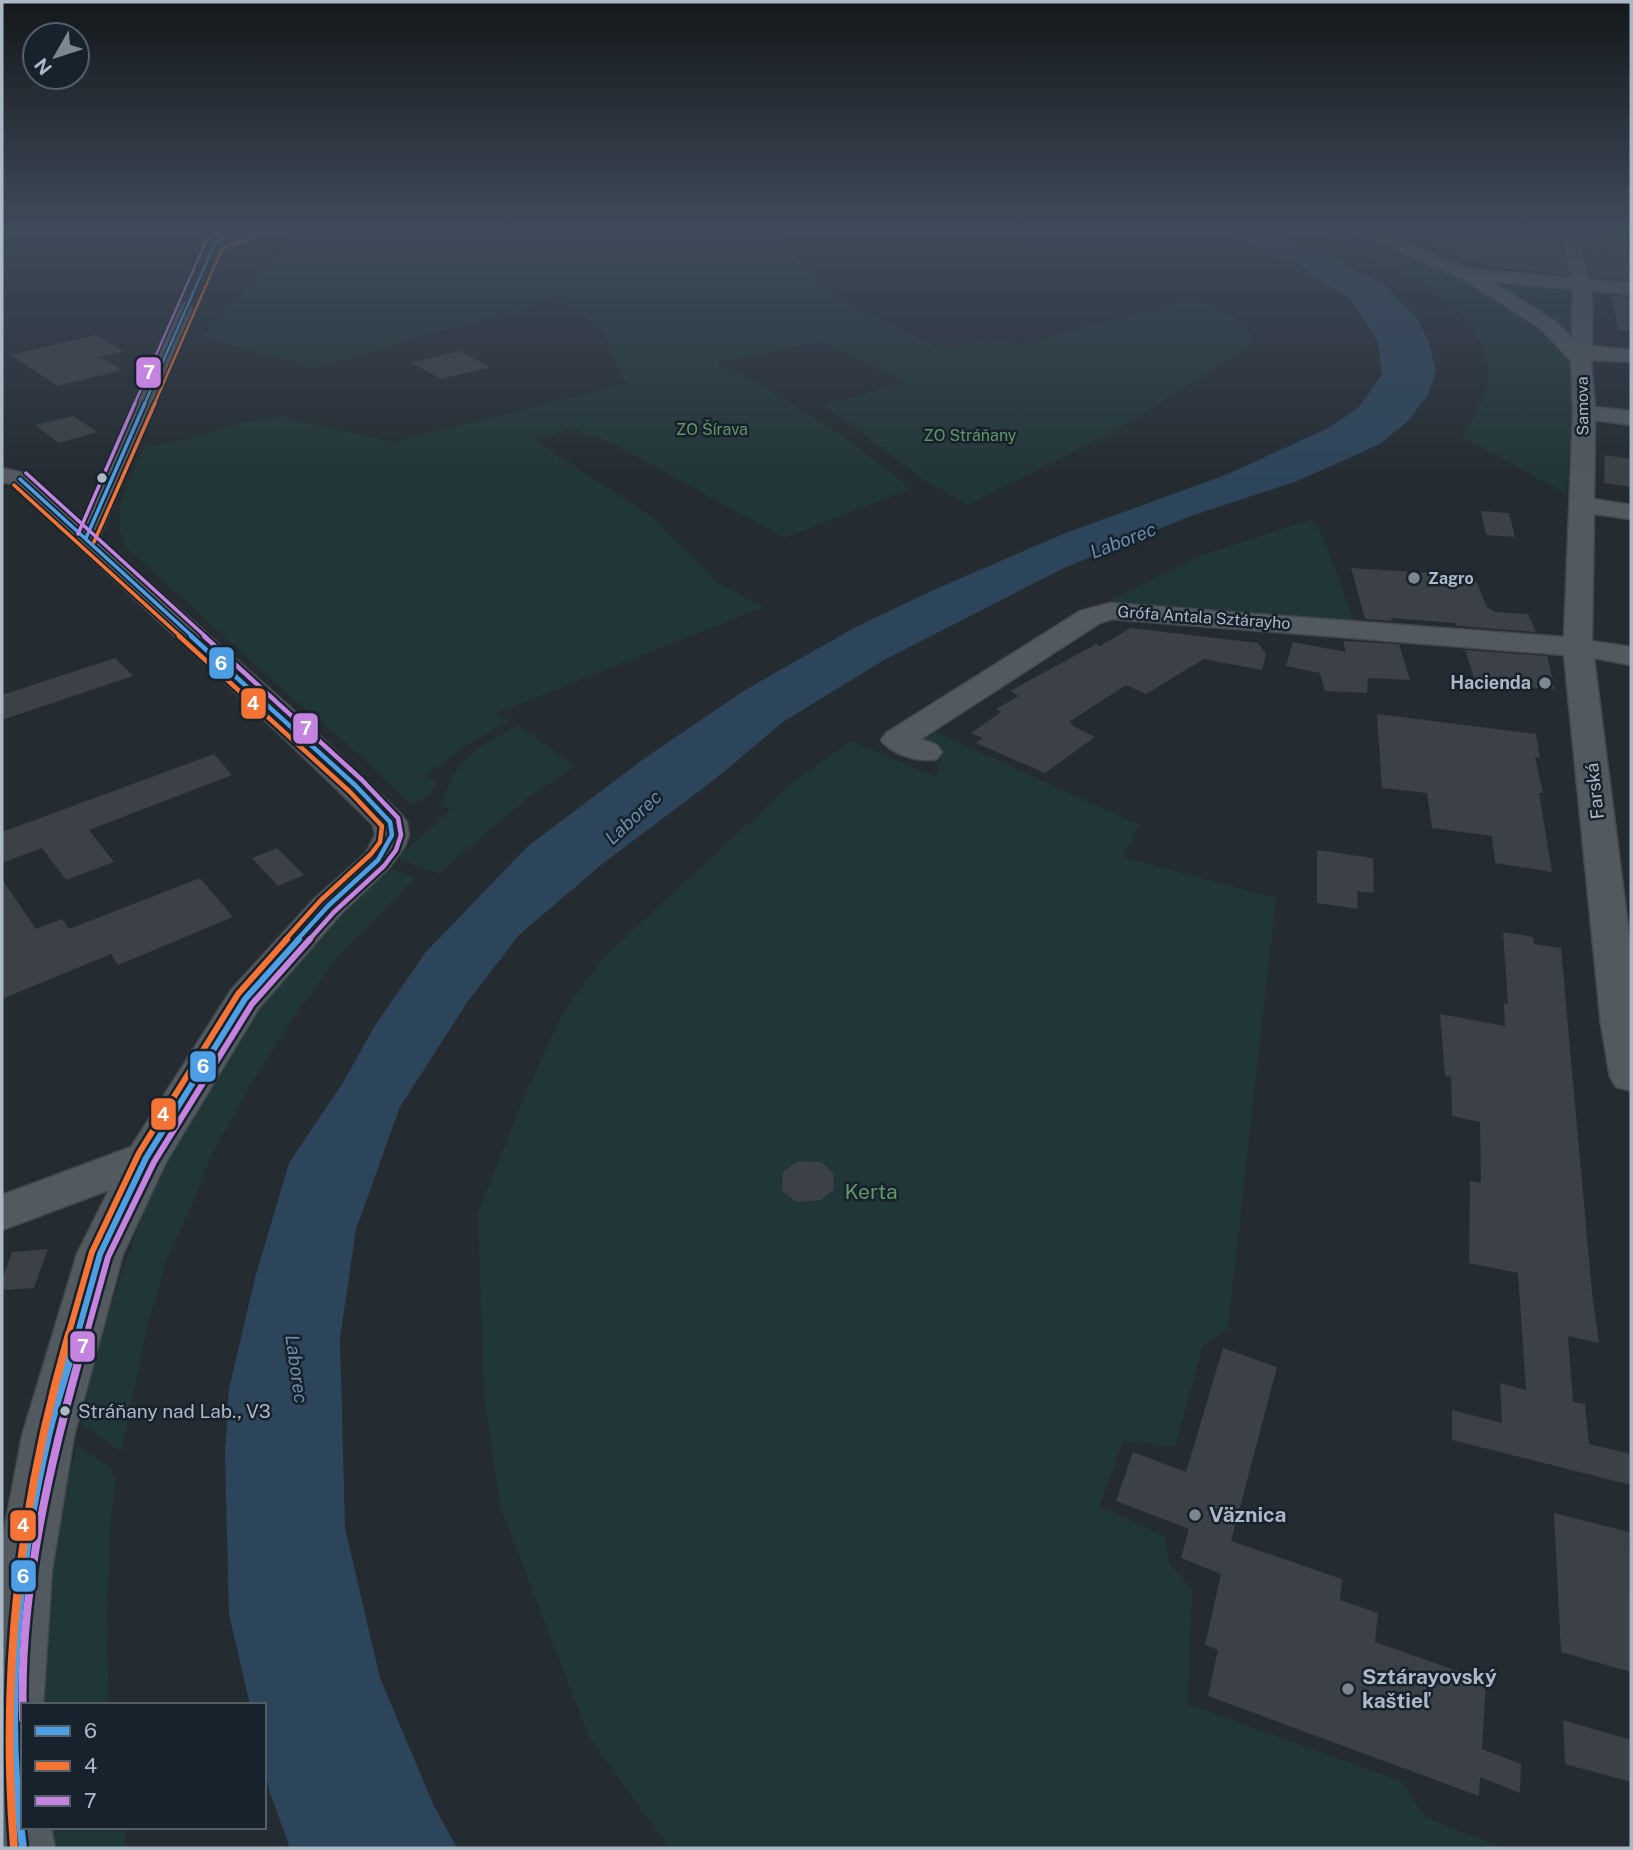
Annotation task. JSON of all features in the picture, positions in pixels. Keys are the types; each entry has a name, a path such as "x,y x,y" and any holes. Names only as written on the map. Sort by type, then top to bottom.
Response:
{"street":[{"path":"86,538 184,312"},
{"path":"1527,312 1548,325 1581,355 1631,356"},
{"name":"Samova","path":"1580,504 1584,412 1582,312"},
{"path":"1584,412 1631,418"},
{"path":"11,477 86,538 356,786 390,822 392,835 378,860 328,906 245,999 146,1158 100,1254 54,1412 40,1472 23,1570 13,1691 17,1805 23,1848"},
{"path":"1580,504 1631,512"},
{"name":"Farská","path":"1580,504 1578,647 1621,1025 1631,1077"},
{"name":"Grófa Antala Sztárayho","path":"926,752 897,740 1090,617 1110,611 1578,647"},
{"path":"1578,647 1631,656"},
{"path":"2,1213 146,1158"}],"green space":[{"path":"223,312 508,312 314,368 201,337"},
{"path":"577,312 865,312 941,349 1000,339 1025,345 1142,312 1224,312 1251,333 1250,347 1118,429 968,505 927,482 825,405 906,382 822,342 718,362 836,432 910,489 785,538 606,440 571,429 532,439 655,519 718,583 764,607 495,714 511,720 464,747 425,777 436,781 430,796 411,805 364,759 285,692 125,546 119,520 120,507 145,447 193,438 242,422 280,417 393,442 626,384 599,325"},
{"path":"1457,312 1573,312 1567,495 1462,436 1478,411 1487,383 1485,353 1471,326"},
{"path":"1311,519 1323,536 1355,624 1103,604 1202,555"},
{"path":"518,725 574,766 528,798 438,874 396,858 451,810 440,805 454,774 470,755"},
{"name":"Kerta","path":"936,732 1139,825 1123,857 1276,898 1228,1329 1203,1346 1175,1447 1123,1441 1100,1506 1165,1537 1170,1565 1192,1589 1188,1704 1401,1781 1425,1817 1503,1848 669,1848 589,1737 500,1506 484,1395 478,1213 523,1100 562,1014 604,957 792,783 851,741 936,777 941,756 923,740"},
{"path":"387,868 416,877 333,963 249,1087 210,1158 168,1256 147,1328 121,1452 81,1423 106,1322 140,1223 160,1175 208,1082 270,992 307,949"},
{"path":"77,1445 110,1468 116,1478 111,1516 107,1617 109,1703 38,1703 53,1539"},
{"path":"43,1829 124,1829 127,1848 47,1848"}],"water":[{"name":"Laborec","path":"1359,312 1411,312 1419,321 1430,345 1436,372 1428,395 1408,421 1381,443 1297,481 1188,517 1064,568 884,660 783,722 714,780 601,865 519,935 468,1001 400,1107 356,1229 340,1338 345,1528 380,1678 434,1806 457,1848 290,1848 266,1777 266,1703 250,1703 229,1614 225,1454 229,1389 255,1278 289,1163 344,1081 374,1027 425,953 528,846 645,758 745,690 854,628 929,592 1063,534 1228,474 1328,428 1358,408 1382,375 1378,342"}],"building":[{"path":"1615,312 1631,312 1631,330 1618,331"},
{"path":"95,335 123,351 100,357 122,370 58,386 11,355"},
{"path":"459,351 491,367 441,379 412,363"},
{"path":"73,416 97,432 59,443 35,425"},
{"path":"1605,455 1631,459 1631,487 1604,483"},
{"path":"1481,511 1509,513 1515,537 1486,535"},
{"path":"1351,568 1474,576 1487,607 1496,612 1528,614 1536,632 1391,618 1392,621 1365,619"},
{"path":"1131,628 1258,643 1266,654 1262,670 1204,659 1146,694 1126,685 1069,722 1095,737 1045,773 976,743 983,738 971,733 1001,712 996,709 1019,696 1010,691"},
{"path":"1343,641 1399,644 1410,680 1368,678 1367,693 1325,691 1320,673 1286,666 1293,642 1346,652"},
{"path":"1465,650 1547,656 1555,689 1476,684"},
{"path":"115,658 133,676 2,720 2,695"},
{"path":"1377,714 1536,734 1540,758 1535,757 1543,793 1539,793 1552,872 1495,863 1492,836 1432,828 1427,793 1382,788"},
{"path":"214,754 232,775 89,830 114,862 66,880 42,848 2,863 2,832"},
{"path":"277,848 304,875 278,886 252,858"},
{"path":"1317,850 1373,858 1374,893 1357,891 1358,909 1317,903"},
{"path":"200,878 233,917 118,965 111,954 2,999 2,879 36,929 62,919 69,929"},
{"path":"1503,932 1533,937 1534,944 1561,948 1592,1293 1599,1343 1568,1336 1573,1402 1585,1404 1589,1444 1631,1454 1631,1485 1452,1440 1452,1410 1502,1423 1500,1383 1526,1390 1518,1273 1469,1263 1470,1181 1481,1183 1480,1122 1452,1116 1451,1077 1445,1076 1440,1014 1505,1026 1504,1003 1508,1004"},
{"path":"798,1161 821,1162 833,1173 834,1190 821,1200 797,1202 782,1191 783,1172"},
{"path":"48,1249 34,1288 2,1290 2,1279 12,1252"},
{"path":"1223,1348 1277,1367 1231,1541 1342,1579 1340,1600 1378,1613 1375,1642 1486,1681 1482,1749 1521,1764 1520,1793 1480,1777 1479,1796 1208,1696 1218,1650 1205,1645 1221,1574 1181,1558 1189,1529 1116,1501 1133,1452 1186,1472"},
{"path":"1554,1513 1629,1532 1631,1672 1561,1652"},
{"path":"1563,1720 1631,1740 1631,1782 1565,1764"}],"transit line":[{"name":"7","path":"78,534 175,312"},
{"name":"6","path":"86,538 185,312"},
{"name":"4","path":"94,542 194,312"},
{"name":"7","path":"22,1703 33,1571 57,1438 108,1257 154,1162 252,1004 334,912 384,866 396,850 401,835 398,818 362,780 26,473"},
{"name":"6","path":"20,479 356,786 390,822 392,835 378,860 328,906 245,999 146,1158 100,1254 48,1436 24,1570 13,1691 17,1805 23,1848"},
{"name":"4","path":"14,485 350,792 382,826 380,842 371,854 321,900 238,994 139,1153 92,1252 40,1434 15,1569 4,1691 8,1805 14,1848"}],"place":[{"name":"Zagro","path":"1414,578"},
{"name":"Hacienda","path":"1545,683"},
{"name":"Stráňany nad Lab., V3","path":"65,1411"},
{"name":"Väznica","path":"1195,1515"},
{"name":"Sztárayovský kaštieľ","path":"1348,1689"}],"park label":[{"name":"ZO Šírava","path":"712,429"},
{"name":"ZO Stráňany","path":"970,435"}]}
